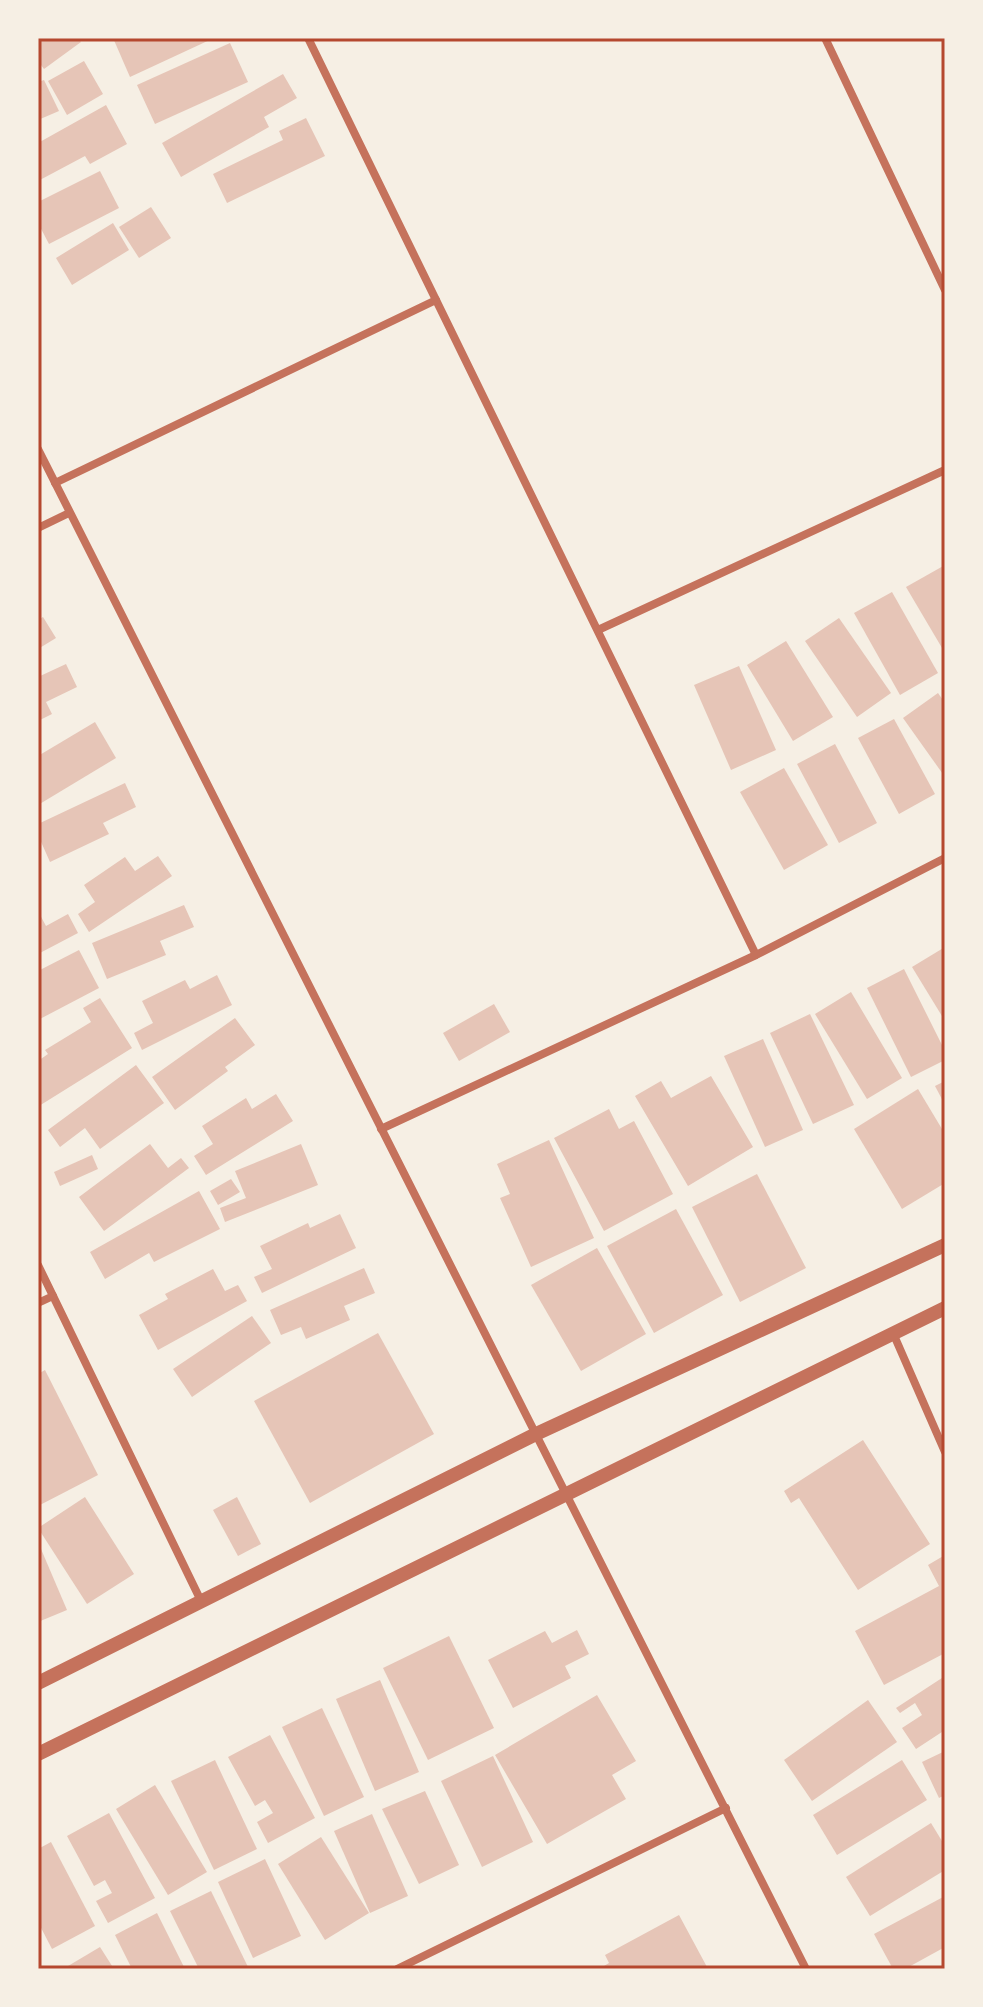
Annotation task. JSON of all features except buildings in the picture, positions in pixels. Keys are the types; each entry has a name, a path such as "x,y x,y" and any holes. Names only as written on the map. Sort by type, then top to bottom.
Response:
{"street":[{"path":"308,38 756,955"},
{"path":"825,38 945,290"},
{"path":"55,483 436,300"},
{"path":"38,449 806,1969"},
{"path":"598,630 945,470"},
{"path":"38,528 69,513"},
{"path":"381,1129 756,955 944,862"},
{"path":"38,1683 536,1434 945,1245"},
{"path":"38,1265 202,1603"},
{"path":"38,1303 53,1296"},
{"path":"38,1754 945,1308"},
{"path":"893,1333 945,1452"},
{"path":"402,1968 726,1808"}]}
